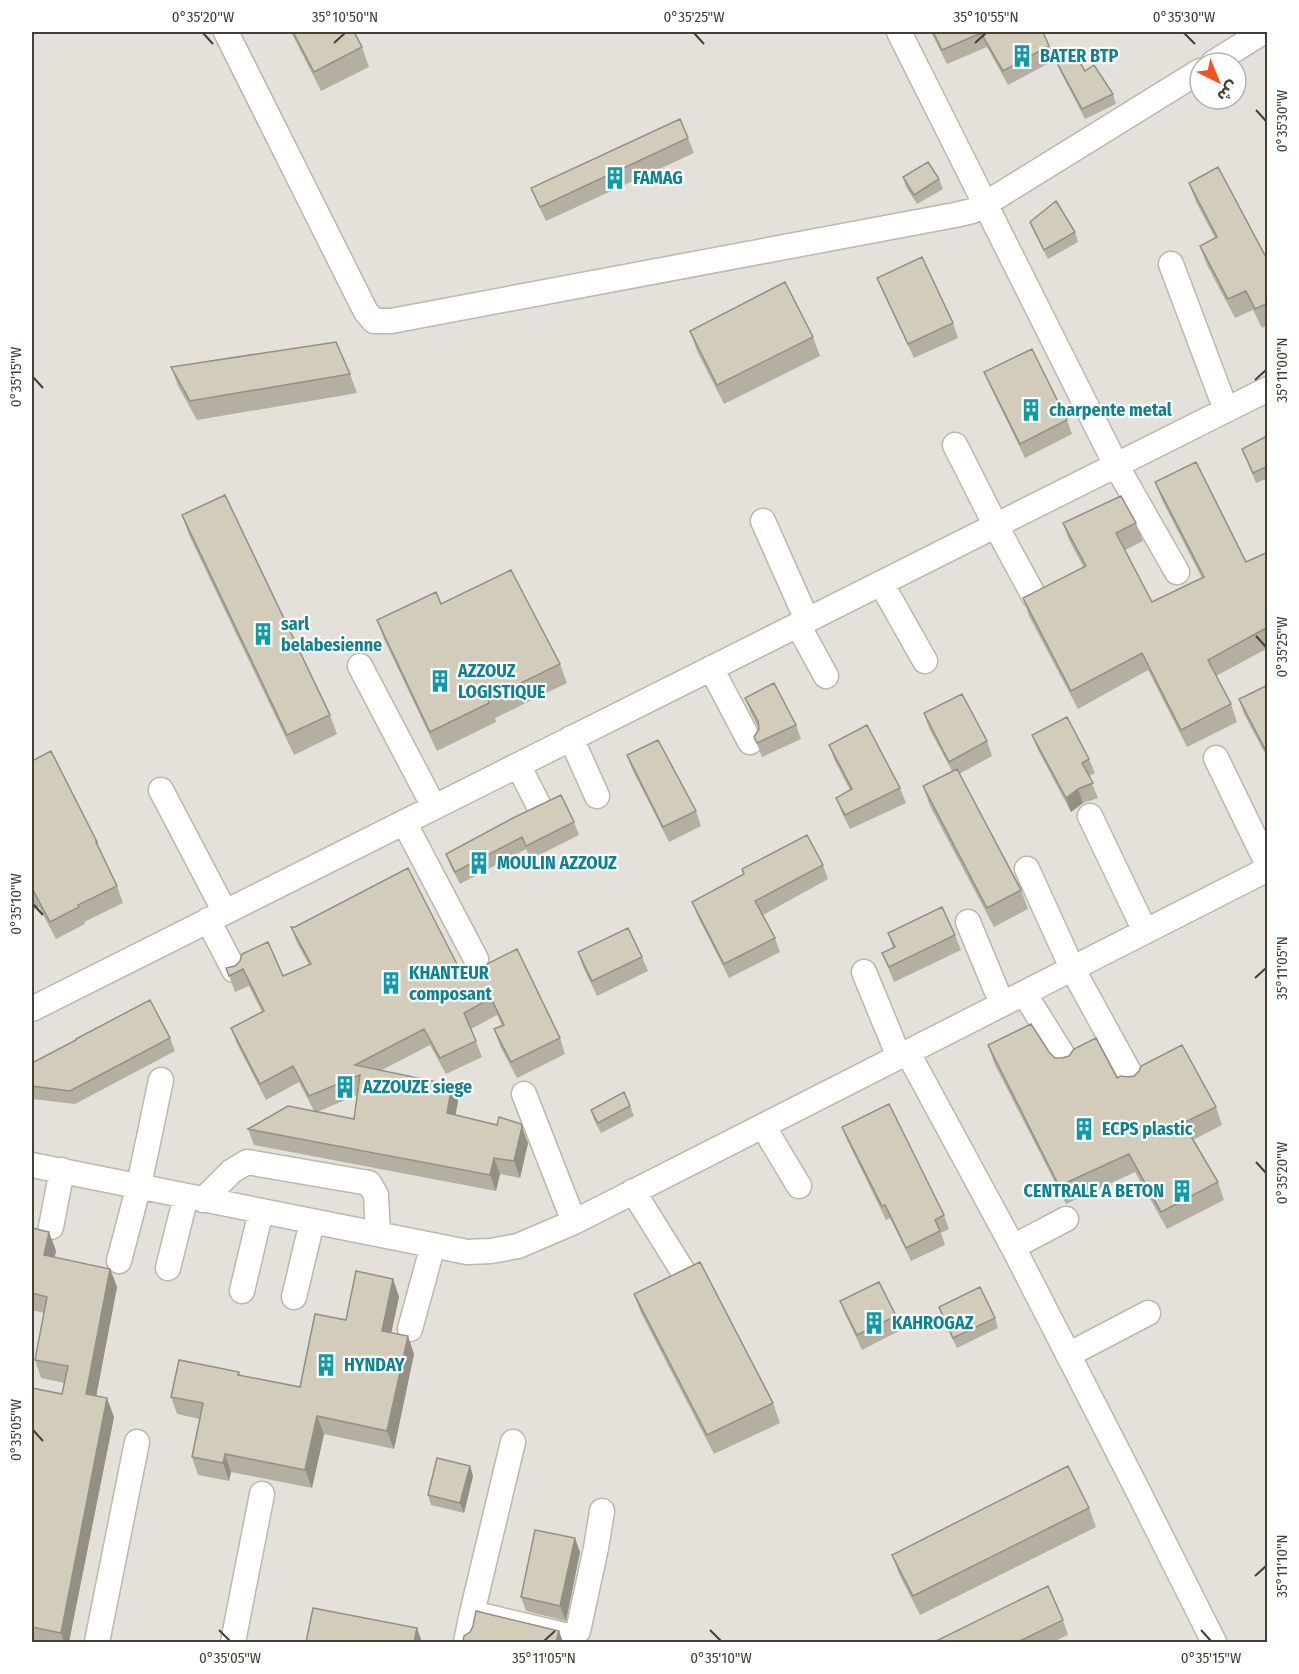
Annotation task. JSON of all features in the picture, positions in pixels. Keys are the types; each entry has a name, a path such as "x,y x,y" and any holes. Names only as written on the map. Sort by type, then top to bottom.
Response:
{"street":[{"path":"226,32 366,312 374,321 391,321 972,211 1188,78"},
{"path":"899,32 1116,465 1177,572"},
{"path":"1232,51 1263,32"},
{"path":"1171,264 1226,410"},
{"path":"32,1009 1268,390"},
{"path":"955,445 1034,596"},
{"path":"763,522 826,676"},
{"path":"881,583 925,661"},
{"path":"360,666 434,807"},
{"path":"711,668 750,742"},
{"path":"571,738 597,796"},
{"path":"32,1165 467,1252 492,1251 518,1246 574,1222 1268,867 1216,758"},
{"path":"518,765 538,804"},
{"path":"161,790 216,916 234,970"},
{"path":"1090,816 1145,931"},
{"path":"404,822 476,959"},
{"path":"1027,869 1072,968 1134,1081"},
{"path":"968,922 1002,1004"},
{"path":"864,972 903,1055 1013,1247 1212,1642"},
{"path":"1024,993 1067,1062"},
{"path":"119,1261 139,1185 161,1080"},
{"path":"524,1094 574,1222"},
{"path":"763,1126 799,1186"},
{"path":"168,1268 194,1198 248,1162 369,1183 376,1196 378,1234"},
{"path":"51,1227 62,1170"},
{"path":"633,1191 684,1273"},
{"path":"242,1291 261,1212"},
{"path":"1013,1247 1066,1219"},
{"path":"294,1297 312,1222"},
{"path":"410,1329 433,1245"},
{"path":"1068,1355 1148,1313"},
{"path":"97,1642 137,1442"},
{"path":"466,1642 513,1442"},
{"path":"233,1642 262,1494"},
{"path":"472,1613 568,1636 575,1634 578,1631 602,1511"}],"shaded area":[{"path":"32,32 1267,32 1267,1642 32,1642"}],"building":[{"path":"293,32 354,32 362,47 314,72"},
{"path":"933,32 1043,32 1049,46 1003,71 981,33 942,50"},
{"path":"1072,50 1085,71 1094,65 1113,94 1082,109 1055,59"},
{"path":"680,119 688,138 540,207 531,188"},
{"path":"928,162 939,179 914,195 903,177"},
{"path":"1218,167 1268,261 1268,303 1255,309 1246,291 1228,299 1200,246 1217,237 1189,183"},
{"path":"1056,201 1075,232 1044,250 1030,222"},
{"path":"922,257 953,323 908,344 877,278"},
{"path":"785,282 813,337 717,385 690,331"},
{"path":"336,342 350,374 190,401 171,367"},
{"name":"charpente metal","path":"1032,349 1067,420 1020,444 984,372"},
{"path":"1265,437 1268,438 1268,466 1253,473 1242,449"},
{"path":"1196,462 1246,562 1268,552 1268,627 1208,660 1231,704 1181,730 1142,653 1071,691 1023,598 1086,566 1063,523 1121,496 1136,523 1116,533 1152,602 1204,577 1155,482"},
{"name":"sarl belabesienne","path":"225,495 330,715 287,735 182,515"},
{"path":"511,570 560,664 488,699 489,703 430,732 377,620 436,592 441,604"},
{"path":"774,683 796,725 757,743 754,737 759,729 758,721 745,698"},
{"path":"1268,685 1268,755 1239,699"},
{"path":"962,694 987,741 949,762 924,713"},
{"path":"1067,717 1089,759 1082,763 1093,783 1078,789 1066,798 1032,735"},
{"path":"867,725 900,788 845,815 836,798 852,789 829,745"},
{"path":"658,740 696,811 663,827 627,755"},
{"path":"51,751 117,886 50,922 32,890 32,761"},
{"path":"957,769 1021,890 987,908 923,786"},
{"path":"561,795 574,822 526,846 522,837 455,872 446,854"},
{"path":"807,835 823,865 755,901 775,938 724,964 692,902 744,874 742,869"},
{"path":"408,868 463,976 517,949 560,1038 511,1062 494,1029 504,1025 491,998 464,1013 476,1041 440,1058 424,1029 355,1065 452,1085 447,1113 497,1125 499,1117 521,1124 514,1161 494,1158 490,1175 248,1129 288,1106 354,1119 360,1075 309,1096 293,1066 260,1084 231,1028 264,1011 243,969 229,976 226,968 235,966 242,954 268,942 283,976 311,964 291,927 295,927"},
{"path":"942,907 955,935 889,967 882,953 895,947 888,933"},
{"path":"628,928 642,957 592,981 578,952"},
{"path":"150,1000 170,1038 70,1091 32,1086 32,1063"},
{"path":"1031,1024 1055,1058 1069,1056 1074,1049 1096,1038 1117,1078 1134,1076 1141,1066 1182,1045 1216,1107 1183,1123 1218,1182 1161,1212 1129,1154 1059,1186 988,1045"},
{"path":"624,1092 630,1106 598,1123 591,1110"},
{"path":"889,1104 944,1215 935,1220 940,1231 906,1248 842,1127"},
{"path":"32,1228 49,1232 44,1255 110,1269 86,1394 107,1398 61,1633 32,1627 32,1388 62,1394 68,1366 35,1360 47,1297 32,1293"},
{"path":"700,1262 773,1403 707,1435 634,1294"},
{"path":"356,1271 393,1279 382,1331 408,1336 387,1431 317,1416 305,1470 225,1454 223,1463 192,1457 203,1403 171,1397 179,1360 300,1387 315,1314 346,1320"},
{"path":"879,1282 896,1316 857,1335 840,1301"},
{"path":"980,1287 995,1318 953,1338 939,1307"},
{"path":"437,1458 470,1466 460,1503 428,1495"},
{"path":"1068,1466 1089,1508 913,1596 892,1555"},
{"path":"535,1530 575,1538 560,1606 521,1597"},
{"path":"1048,1586 1063,1620 1018,1642 939,1642 938,1640"},
{"path":"313,1608 417,1628 414,1642 306,1642"},
{"path":"476,1611 559,1631 556,1642 463,1642 464,1636 473,1626"}],"place":[{"name":"BATER BTP","path":"1022,56"},
{"name":"FAMAG","path":"615,178"},
{"name":"charpente metal","path":"1031,410"},
{"name":"sarl belabesienne","path":"263,634"},
{"name":"AZZOUZ LOGISTIQUE","path":"440,681"},
{"name":"MOULIN AZZOUZ","path":"479,863"},
{"name":"KHANTEUR composant","path":"391,983"},
{"name":"AZZOUZE siege","path":"345,1087"},
{"name":"ECPS plastic","path":"1084,1129"},
{"name":"CENTRALE A BETON","path":"1182,1191"},
{"name":"KAHROGAZ","path":"874,1323"},
{"name":"HYNDAY","path":"326,1365"}]}
